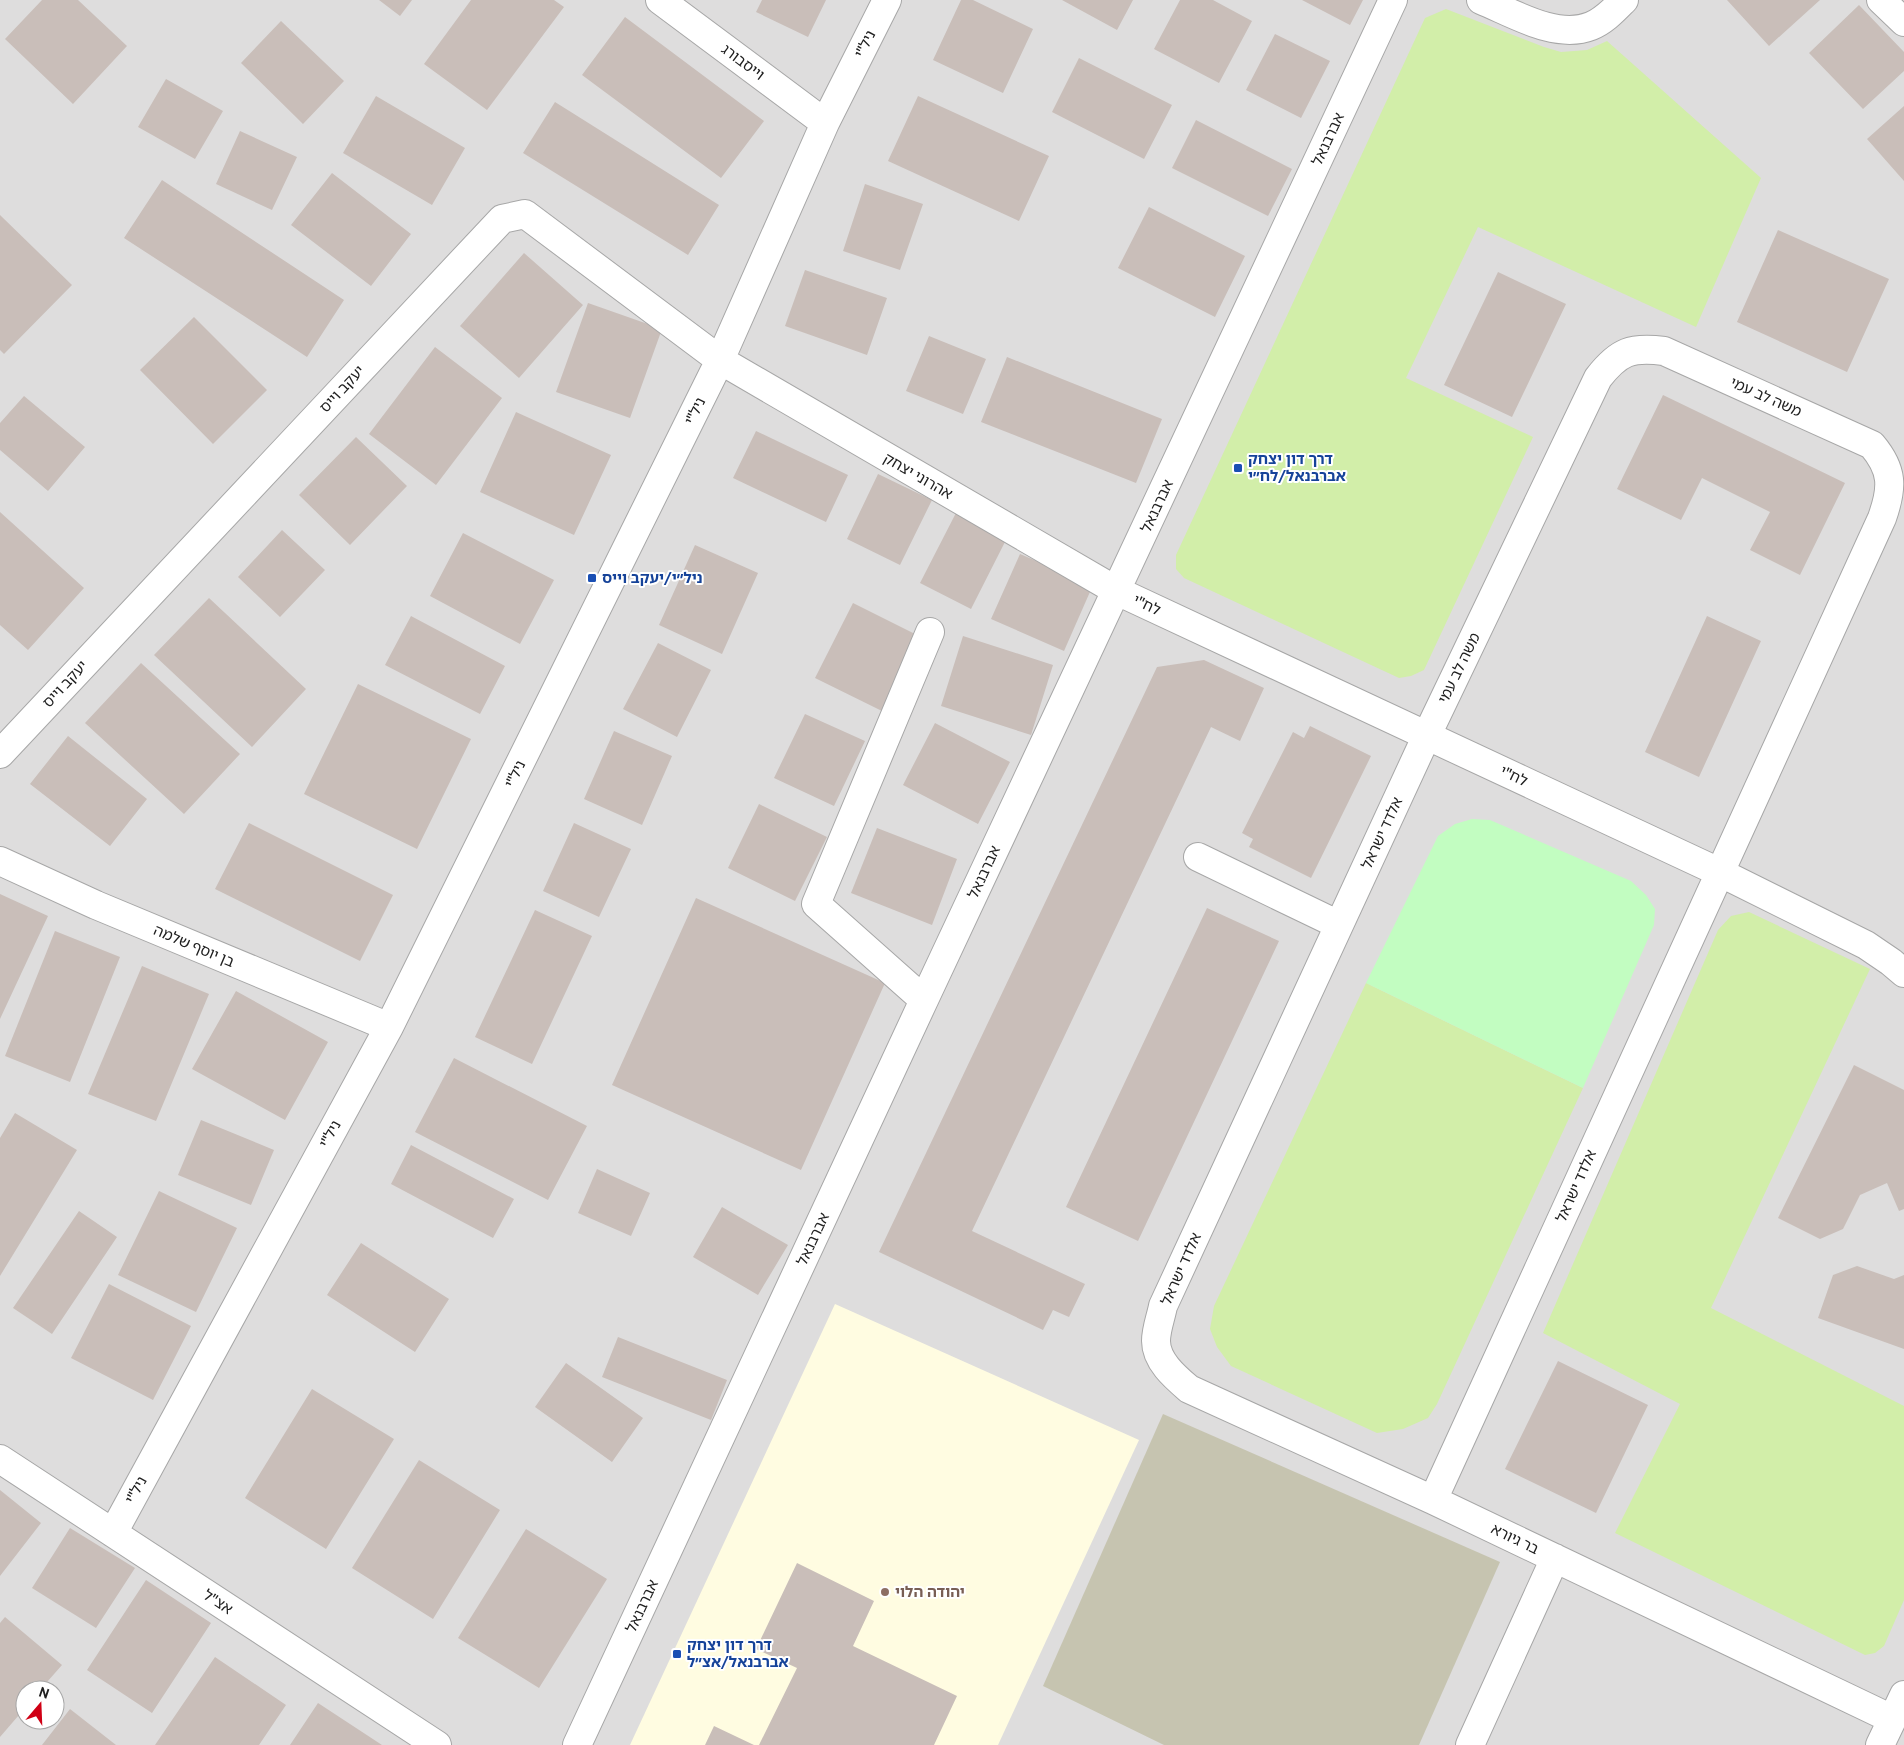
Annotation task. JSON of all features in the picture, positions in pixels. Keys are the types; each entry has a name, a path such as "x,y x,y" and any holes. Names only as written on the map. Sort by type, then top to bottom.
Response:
{"street":[{"name":"וייסבורג","path":"660,0 825,123"},
{"name":"ניל\"י","path":"113,1533 389,1027 720,360 825,123 887,0"},
{"name":"אברבנאל","path":"577,1745 1393,0"},
{"path":"1481,0 1542,25 1574,31 1592,26 1608,16 1624,0"},
{"path":"1881,0 1904,22"},
{"name":"יעקב וייס","path":"0,754 502,219 525,214 720,360"},
{"name":"משה לב עמי","path":"1427,735 1598,378 1610,362 1628,352 1645,349 1664,351 1855,437 1872,445 1882,458 1889,475 1887,503 1882,518 1719,872"},
{"name":"אהרוני יצחק","path":"720,360 1117,591"},
{"name":"לח\"י","path":"1117,591 1719,872 1866,945 1904,973"},
{"path":"924,1000 816,904 930,632"},
{"name":"אלדד ישראל","path":"1156,1342 1163,1306 1427,735"},
{"path":"1198,857 1339,925"},
{"name":"בן יוסף שלמה","path":"0,861 96,905 389,1027"},
{"name":"אלדד ישראל","path":"1433,1500 1719,872"},
{"name":"בר גיורא","path":"1156,1342 1160,1358 1173,1375 1189,1389 1433,1500 1892,1719"},
{"name":"אצ\"ל","path":"0,1459 437,1745"},
{"path":"1470,1745 1555,1558"},
{"path":"1880,1745 1904,1695"}],"shaded area":[{"path":"0,0 1904,0 1904,1745 0,1745"},
{"name":"יהודה הלוי","path":"835,1304 1139,1440 998,1745 630,1745"},
{"path":"1163,1414 1500,1562 1419,1745 1164,1745 1043,1686"}],"green space":[{"path":"1446,9 1561,52 1587,50 1607,41 1761,178 1696,327 1478,227 1406,378 1533,437 1424,670 1411,676 1399,678 1184,578 1176,569 1176,555 1425,18"},
{"path":"1472,819 1490,820 1631,881 1646,895 1655,909 1654,925 1583,1088 1366,983 1438,836 1455,824"},
{"path":"1749,912 1870,969 1711,1308 1904,1406 1904,1600 1884,1646 1875,1653 1865,1655 1615,1533 1680,1404 1543,1333 1718,930 1731,916"},
{"path":"1366,983 1583,1088 1437,1404 1428,1418 1403,1429 1377,1433 1231,1366 1217,1347 1210,1329 1214,1306"}],"building":[{"path":"42,0 78,0 127,46 73,104 5,39"},
{"path":"379,0 412,0 400,16"},
{"path":"471,0 554,0 564,7 487,110 424,64"},
{"path":"762,0 826,0 808,37 756,12"},
{"path":"961,0 973,0 1033,29 1003,93 933,60"},
{"path":"1062,0 1133,0 1117,30"},
{"path":"1180,0 1213,0 1252,21 1219,83 1154,49"},
{"path":"1302,0 1363,0 1350,25"},
{"path":"1727,0 1820,0 1769,46"},
{"path":"1859,5 1904,52 1904,71 1863,109 1809,53"},
{"path":"625,17 764,121 721,178 582,75"},
{"path":"281,21 344,81 303,124 241,63"},
{"path":"1275,34 1330,61 1301,118 1246,90"},
{"path":"1079,58 1172,105 1144,159 1052,112"},
{"path":"166,79 223,111 195,159 138,127"},
{"path":"376,96 465,148 432,205 343,153"},
{"path":"918,96 1049,156 1019,221 888,161"},
{"path":"555,102 719,205 688,255 523,153"},
{"path":"1904,106 1904,181 1867,139"},
{"path":"1196,120 1292,169 1268,216 1172,168"},
{"path":"240,131 297,157 272,210 216,184"},
{"path":"332,173 411,234 371,286 291,225"},
{"path":"162,180 344,300 307,357 124,238"},
{"path":"865,184 923,204 900,270 843,251"},
{"path":"1149,207 1245,256 1215,317 1118,268"},
{"path":"0,215 72,285 4,354 0,350"},
{"path":"1778,230 1889,279 1847,372 1737,322"},
{"path":"524,253 583,305 519,378 460,326"},
{"path":"805,270 887,298 867,355 785,326"},
{"path":"1498,272 1566,304 1512,417 1444,385"},
{"path":"588,303 662,329 630,418 556,392"},
{"path":"194,317 267,390 213,444 140,370"},
{"path":"929,336 986,359 963,414 906,391"},
{"path":"435,347 502,398 436,485 369,434"},
{"path":"1007,357 1162,419 1136,483 981,422"},
{"path":"1663,395 1845,483 1800,575 1750,550 1770,512 1702,478 1681,520 1617,489"},
{"path":"24,396 85,447 48,491 0,450 0,423"},
{"path":"516,412 611,455 574,535 480,492"},
{"path":"756,431 848,475 826,522 733,478"},
{"path":"356,437 407,486 350,545 299,495"},
{"path":"878,474 932,500 900,565 847,539"},
{"path":"958,509 1009,534 971,609 920,583"},
{"path":"0,512 84,588 28,650 0,625"},
{"path":"282,530 325,570 280,617 238,577"},
{"path":"463,533 554,580 520,644 430,596"},
{"path":"695,545 758,573 722,654 659,625"},
{"path":"1020,554 1093,585 1064,651 991,619"},
{"path":"209,598 306,689 252,747 154,655"},
{"path":"853,603 921,637 884,712 815,678"},
{"path":"411,616 505,666 480,714 385,665"},
{"path":"1707,616 1761,641 1699,777 1645,752"},
{"path":"963,636 1053,665 1031,735 941,706"},
{"path":"658,643 711,670 677,737 623,709"},
{"path":"1204,660 1264,688 1240,741 1211,727 972,1231 1085,1284 1069,1317 1053,1310 1043,1330 879,1252 1157,667"},
{"path":"141,663 240,754 184,814 85,723"},
{"path":"358,684 471,739 417,849 304,794"},
{"path":"805,714 865,741 834,806 774,778"},
{"path":"935,723 1010,762 978,824 903,785"},
{"path":"1310,726 1371,756 1311,878 1249,847 1253,839 1242,833 1293,732 1304,738"},
{"path":"614,731 672,756 642,825 584,799"},
{"path":"68,736 147,799 110,846 30,784"},
{"path":"759,804 827,837 795,901 728,868"},
{"path":"249,823 393,895 360,961 215,889"},
{"path":"574,823 631,849 599,917 543,891"},
{"path":"877,828 957,859 932,925 851,893"},
{"path":"0,894 48,916 0,1019"},
{"path":"696,898 885,983 801,1170 612,1085"},
{"path":"1207,908 1279,941 1138,1241 1066,1207"},
{"path":"535,910 592,936 532,1064 475,1037"},
{"path":"55,931 120,957 70,1082 5,1056"},
{"path":"142,966 209,994 156,1121 88,1094"},
{"path":"236,991 328,1042 285,1120 192,1069"},
{"path":"454,1058 587,1126 548,1200 415,1132"},
{"path":"1854,1065 1904,1090 1904,1209 1899,1211 1887,1183 1860,1195 1843,1229 1820,1239 1778,1218"},
{"path":"15,1113 77,1150 0,1276 0,1138"},
{"path":"201,1120 274,1150 251,1205 178,1175"},
{"path":"411,1145 514,1199 493,1238 391,1184"},
{"path":"597,1169 650,1193 631,1236 578,1213"},
{"path":"159,1191 237,1228 196,1312 118,1275"},
{"path":"722,1207 788,1245 758,1295 693,1257"},
{"path":"79,1211 117,1237 52,1334 13,1308"},
{"path":"361,1243 449,1299 415,1352 327,1295"},
{"path":"1857,1266 1894,1279 1904,1275 1904,1349 1818,1318 1833,1275"},
{"path":"109,1284 191,1326 153,1400 71,1358"},
{"path":"618,1337 727,1380 711,1420 602,1377"},
{"path":"1558,1361 1648,1405 1596,1513 1505,1469"},
{"path":"566,1363 643,1418 612,1462 535,1407"},
{"path":"312,1389 394,1439 326,1549 245,1498"},
{"path":"419,1460 500,1510 433,1619 352,1568"},
{"path":"0,1490 41,1523 0,1576"},
{"path":"70,1528 135,1568 96,1628 32,1588"},
{"path":"526,1529 607,1579 539,1688 458,1638"},
{"path":"797,1563 874,1601 853,1646 957,1696 934,1745 759,1745 797,1668 756,1649"},
{"path":"146,1580 211,1623 152,1713 87,1670"},
{"path":"5,1617 62,1665 49,1680 15,1680 15,1720 0,1737 0,1623"},
{"path":"215,1657 286,1705 259,1745 155,1745"},
{"path":"318,1703 382,1745 290,1745"},
{"path":"70,1709 116,1745 42,1745 54,1730 65,1730 65,1715"},
{"path":"714,1726 754,1745 705,1745"}],"place":[{"name":"דרך דון יצחק אברבנאל/לח״י","path":"1238,468"},
{"name":"ניל״י/יעקב וייס","path":"592,578"},
{"name":"יהודה הלוי","path":"885,1592"},
{"name":"דרך דון יצחק אברבנאל/אצ״ל","path":"677,1654"}]}
